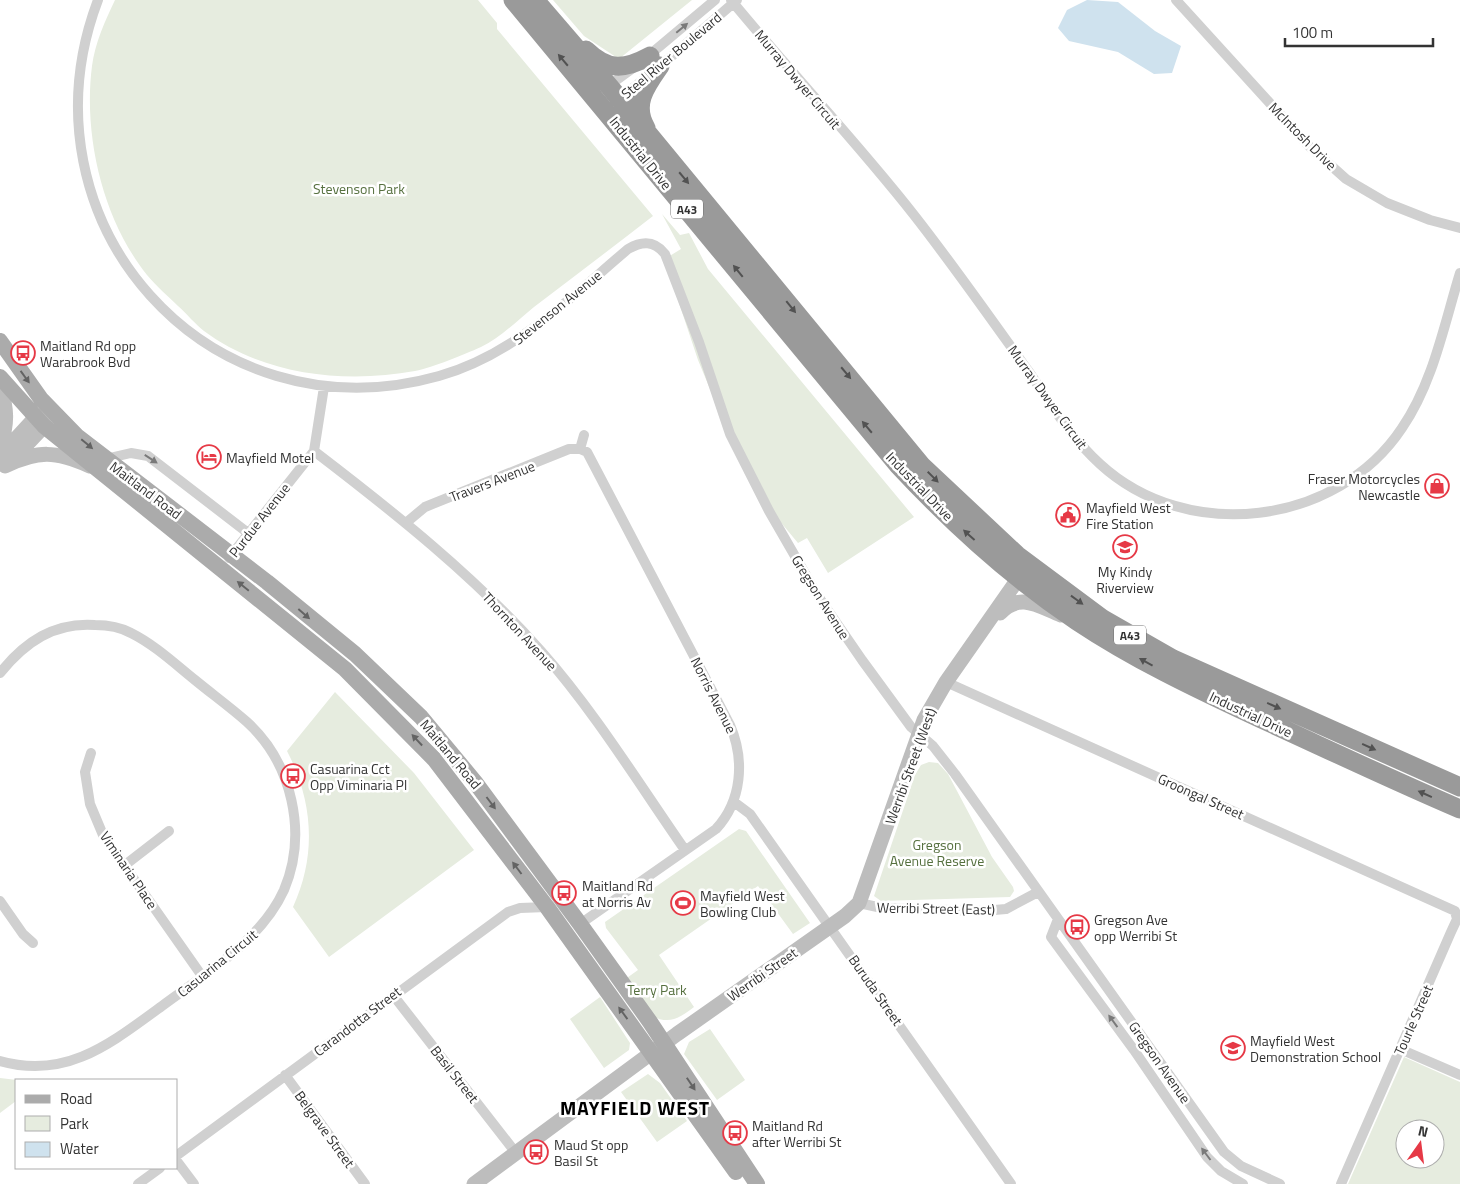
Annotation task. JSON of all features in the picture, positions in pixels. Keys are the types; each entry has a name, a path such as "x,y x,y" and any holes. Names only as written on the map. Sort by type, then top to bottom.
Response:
{"highway":[{"name":"Industrial Drive","path":"513,0 607,98 653,140 922,466 978,522 1023,572 1173,659 1460,788"},
{"name":"Industrial Drive","path":"538,4 607,98 898,465 935,504 1023,572 1076,621 1115,645 1189,685 1336,755 1460,809"},
{"path":"538,4 589,52 609,64 619,68 655,61"},
{"path":"653,140 641,119 640,105 655,61"},
{"path":"1429,774 1460,781"}],"main road":[{"name":"Maitland Road","path":"0,341 51,411 100,464 222,569 345,669 415,738 440,766 547,907 658,1048 756,1184"},
{"name":"Maitland Road","path":"0,377 40,422 232,554 355,654 421,718 475,782 580,924 746,1184"},
{"path":"0,386 7,409 7,421 0,446"},
{"path":"2,464 51,411"},
{"path":"2,464 44,453 100,464"},
{"name":"Werribi Street (West)","path":"859,903 924,720 946,682 983,632 1023,572"},
{"path":"983,632 1009,604 1017,601 1076,621"},
{"name":"Werribi Street","path":"474,1184 658,1048 831,926 859,903"}],"street":[{"name":"Stevenson Avenue","path":"98,0 82,49 77,109 79,142 93,201 122,259 143,287 171,318 216,350 246,365 284,379 324,387 364,389 405,384 470,366 505,348 537,326 628,249 647,242"},
{"name":"Steel River Boulevard","path":"607,98 655,61 715,0"},
{"name":"McIntosh Drive","path":"1176,0 1308,145 1346,179 1388,203 1430,220 1460,228"},
{"name":"Steel River Boulevard","path":"607,98 734,1"},
{"name":"Murray Dwyer Circuit","path":"734,1 913,214 963,279 1078,441 1101,465 1125,483 1157,500 1185,509 1213,514 1240,515 1270,512 1308,502 1354,477 1384,450 1401,430 1419,401 1460,273"},
{"name":"Gregson Avenue","path":"647,242 661,248 665,254 699,342 730,434 769,511 818,596 901,715 918,735 933,746 955,774 1224,1152 1241,1166 1280,1184"},
{"name":"Purdue Avenue","path":"222,569 248,533 314,451 324,387"},
{"path":"580,449 584,435"},
{"name":"Travers Avenue","path":"407,522 425,507 569,449 580,449"},
{"name":"Norris Avenue","path":"580,449 586,452 599,473 730,725 737,742 740,766 734,802 726,818 716,830 580,924"},
{"name":"Thornton Avenue","path":"314,451 407,522 477,585 542,652 580,699 685,850"},
{"path":"100,464 131,453 148,456 248,533"},
{"name":"Casuarina Circuit","path":"0,673 21,649 44,633 65,626 82,624 110,626 131,633 162,653 248,722 270,750 286,782 296,824 292,864 283,890 259,930 202,976 106,1046 86,1055 62,1064 39,1066 14,1065 0,1061"},
{"name":"Groongal Street","path":"946,682 1455,911"},
{"name":"Viminaria Place","path":"91,753 85,772 90,804 104,835 202,976"},
{"name":"Buruda Street","path":"734,802 750,814 831,926 1011,1184"},
{"path":"125,865 169,831"},
{"name":"Werribi Street (East)","path":"859,903 882,908 983,912 1006,909 1038,892"},
{"path":"0,901 23,934 33,943"},
{"name":"Carandotta Street","path":"178,1155 508,912 520,908 547,907"},
{"name":"Tourle Street","path":"1341,1184 1400,1049 1456,934 1455,911"},
{"name":"Gregson Avenue","path":"1058,919 1051,937 1134,1050 1207,1157 1221,1171 1243,1184"},
{"name":"Basil Street","path":"393,995 516,1153"},
{"path":"1400,1049 1460,1075"},
{"name":"Belgrave Street","path":"286,1075 365,1184"},
{"path":"178,1163 194,1184"},
{"path":"138,1184 159,1169"}],"green space":[{"name":"Stevenson Park","path":"115,0 478,0 497,23 497,29 653,216 495,339 481,347 439,364 415,371 388,375 333,376 278,366 252,358 227,346 204,331 147,275 119,229 108,203 94,148 90,93 95,49"},
{"path":"553,0 692,0 619,59 584,36"},
{"path":"662,214 680,235 689,233 708,269 914,517 828,573 807,538 798,543 768,507 745,474 698,360 674,288 668,257 681,249"},
{"path":"335,692 414,773 474,850 329,957 293,907 306,868 309,828 302,789 287,751"},
{"name":"Gregson Avenue Reserve","path":"929,762 938,763 948,774 992,857 1013,887 1014,891 1010,897 881,901 874,896 915,775 921,765"},
{"name":"Mayfield West Bowling Club","path":"739,829 746,831 810,923 793,934 758,886 659,955 694,1007 674,1019 658,1019 652,1016 624,980 638,970 606,928 605,922"},
{"name":"Terry Park","path":"600,997 630,1043 629,1050 604,1068 570,1019"},
{"name":"Terry Park","path":"710,1029 745,1080 717,1100 684,1054 689,1042"},
{"path":"1404,1057 1460,1082 1460,1184 1348,1184"},
{"path":"648,1074 660,1083 687,1121 657,1142 621,1092"},
{"path":"0,1078 15,1080 15,1102 0,1113"}],"water":[{"path":"1087,0 1118,2 1155,31 1181,46 1172,73 1154,74 1118,52 1069,41 1058,28 1067,10"}],"place":[{"name":"Maitland Rd opp Warabrook Bvd","path":"23,353"},
{"name":"Mayfield Motel","path":"209,457"},
{"name":"Fraser Motorcycles Newcastle","path":"1437,486"},
{"name":"Mayfield West Fire Station","path":"1068,515"},
{"name":"My Kindy Riverview","path":"1125,547"},
{"name":"Casuarina Cct Opp Viminaria Pl","path":"293,776"},
{"name":"Maitland Rd at Norris Av","path":"564,893"},
{"name":"Mayfield West Bowling Club","path":"683,903"},
{"name":"Gregson Ave opp Werribi St","path":"1077,927"},
{"name":"Mayfield West Demonstration School","path":"1233,1048"},
{"name":"Maitland Rd after Werribi St","path":"735,1133"},
{"name":"Maud St opp Basil St","path":"536,1152"}],"district":[{"name":"MAYFIELD WEST","path":"635,1107"}]}
